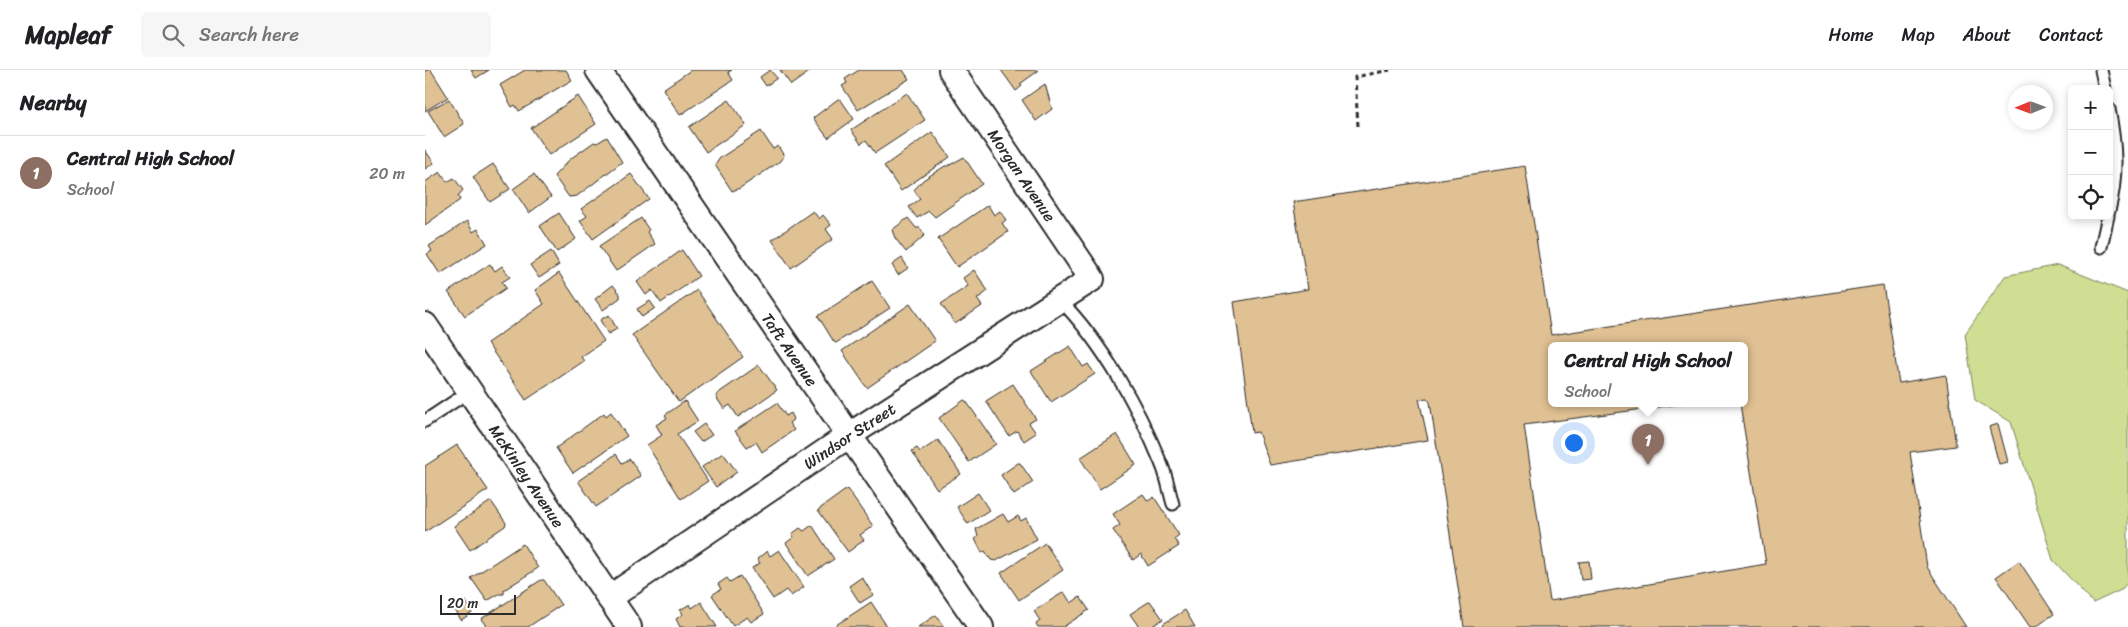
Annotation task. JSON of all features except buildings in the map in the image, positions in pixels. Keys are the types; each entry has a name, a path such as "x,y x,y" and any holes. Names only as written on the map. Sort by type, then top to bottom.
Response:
{"street":[{"name":"Taft Avenue","path":"598,70 851,434 981,627"},
{"name":"Morgan Avenue","path":"951,70 1093,279"},
{"name":"Windsor Street","path":"609,598 851,434 1093,279"},
{"name":"McKinley Avenue","path":"425,325 629,627"}],"lane":[{"path":"2101,70 2104,85"},
{"path":"2113,127 2115,136 2115,185 2113,194"},
{"path":"2101,247 2107,220"},
{"path":"1061,300 1081,321 1131,400 1162,465 1173,504"},
{"path":"425,421 469,391"}],"path":[{"path":"1358,126 1355,77 1391,70"}],"green space":[{"path":"2058,265 2128,293 2128,582 2121,590 2093,603 2053,560 2011,422 1975,400 1965,334 2005,276"}],"place":[{"name":"Central High School","path":"1648,465"}]}
